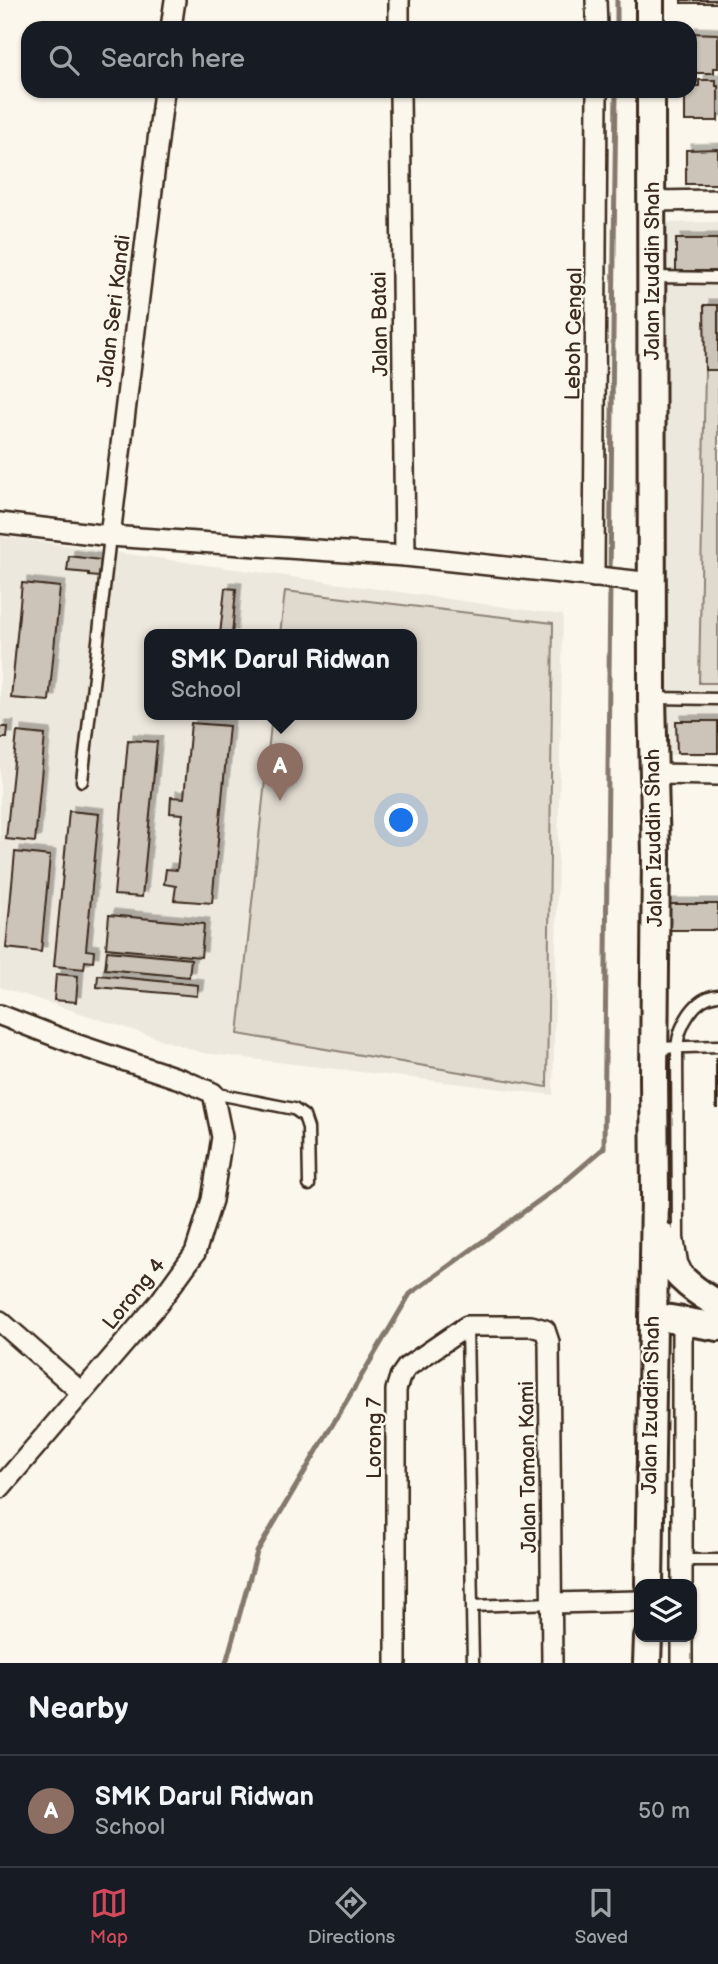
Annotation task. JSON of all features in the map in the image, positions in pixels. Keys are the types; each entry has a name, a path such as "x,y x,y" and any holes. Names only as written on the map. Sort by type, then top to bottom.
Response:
{"main road":[{"path":"650,0 650,21"},
{"name":"Jalan Izuddin Shah","path":"649,1579 655,1195 665,1047 652,698 651,98"},
{"path":"655,1195 667,1259 696,1291 714,1296"},
{"path":"653,1316 718,1327"},
{"path":"647,1663 648,1642"}],"street":[{"path":"172,21 175,0"},
{"path":"399,0 399,21"},
{"path":"596,0 597,21"},
{"name":"Jalan Seri Kandi","path":"110,536 163,98"},
{"name":"Jalan Batai","path":"400,98 405,556"},
{"name":"Leboh Cengal","path":"597,98 605,578"},
{"path":"652,201 718,200"},
{"path":"0,523 110,536 405,556 653,583"},
{"path":"654,774 718,775"},
{"path":"0,1015 213,1093"},
{"name":"Lorong 4","path":"0,1488 158,1304 195,1253 212,1200 222,1137 213,1093"},
{"path":"0,1321 81,1392"},
{"path":"682,1321 682,1579"},
{"name":"Jalan Taman Kami","path":"467,1326 531,1326 545,1330 549,1342 552,1663"},
{"name":"Lorong 7","path":"397,1663 396,1390 407,1367 467,1326"},
{"path":"552,1603 634,1601"},
{"path":"682,1642 682,1663"}],"lane":[{"path":"652,278 718,278"},
{"path":"82,781 110,536"},
{"path":"652,698 718,699"},
{"path":"665,1047 678,1035 692,1010 701,1001 718,995"},
{"path":"665,1047 718,1046"},
{"path":"665,1047 682,1262 689,1276 714,1296"},
{"path":"213,1093 294,1108 304,1116 308,1128 309,1185"},
{"path":"467,1326 473,1663"},
{"path":"682,1560 718,1560"},
{"path":"473,1606 552,1603"}],"shaded area":[{"path":"718,222 718,755 661,755 657,223"},
{"path":"705,370 718,370 718,683 699,683"},
{"path":"0,536 563,615 553,1095 203,1053 0,987"},
{"path":"285,591 553,623 547,1087 238,1034 271,720 417,720 417,629 281,629"}],"building":[{"path":"681,0 718,0 718,3 681,3"},
{"path":"697,33 718,34 718,68 714,68 714,73 697,73"},
{"path":"699,80 716,80 718,121 685,121 685,98 697,98"},
{"path":"718,149 718,184 686,184 686,150"},
{"path":"676,239 718,239 718,271 676,271"},
{"path":"704,305 718,305 718,370 705,370"},
{"path":"69,556 101,560 99,577 67,571"},
{"path":"22,583 60,587 49,701 11,698"},
{"path":"225,588 236,589 233,629 221,629"},
{"path":"676,721 718,721 718,753 677,753"},
{"path":"191,723 229,726 212,903 174,900 176,886 164,884 166,869 177,870 183,814 170,813 171,797 184,798"},
{"path":"0,727 8,727 7,738 0,738"},
{"path":"17,732 45,735 35,842 6,839"},
{"path":"128,740 157,742 142,897 114,895"},
{"path":"69,811 99,814 86,950 94,951 93,962 85,961 84,969 54,966"},
{"path":"15,852 50,856 41,952 6,948"},
{"path":"667,904 718,904 718,930 667,930"},
{"path":"109,915 204,924 201,957 106,948"},
{"path":"107,951 191,959 189,977 105,969"},
{"path":"56,974 78,976 76,1002 54,1000"},
{"path":"98,975 198,985 197,996 97,987"},
{"path":"718,1058 718,1108 716,1108"}],"waterway":[{"path":"617,0 617,21"},
{"path":"610,574 616,98"},
{"path":"226,1663 257,1552 410,1294 562,1184 604,1148 610,584"}],"place":[{"name":"SMK Darul Ridwan","path":"280,801"}]}
